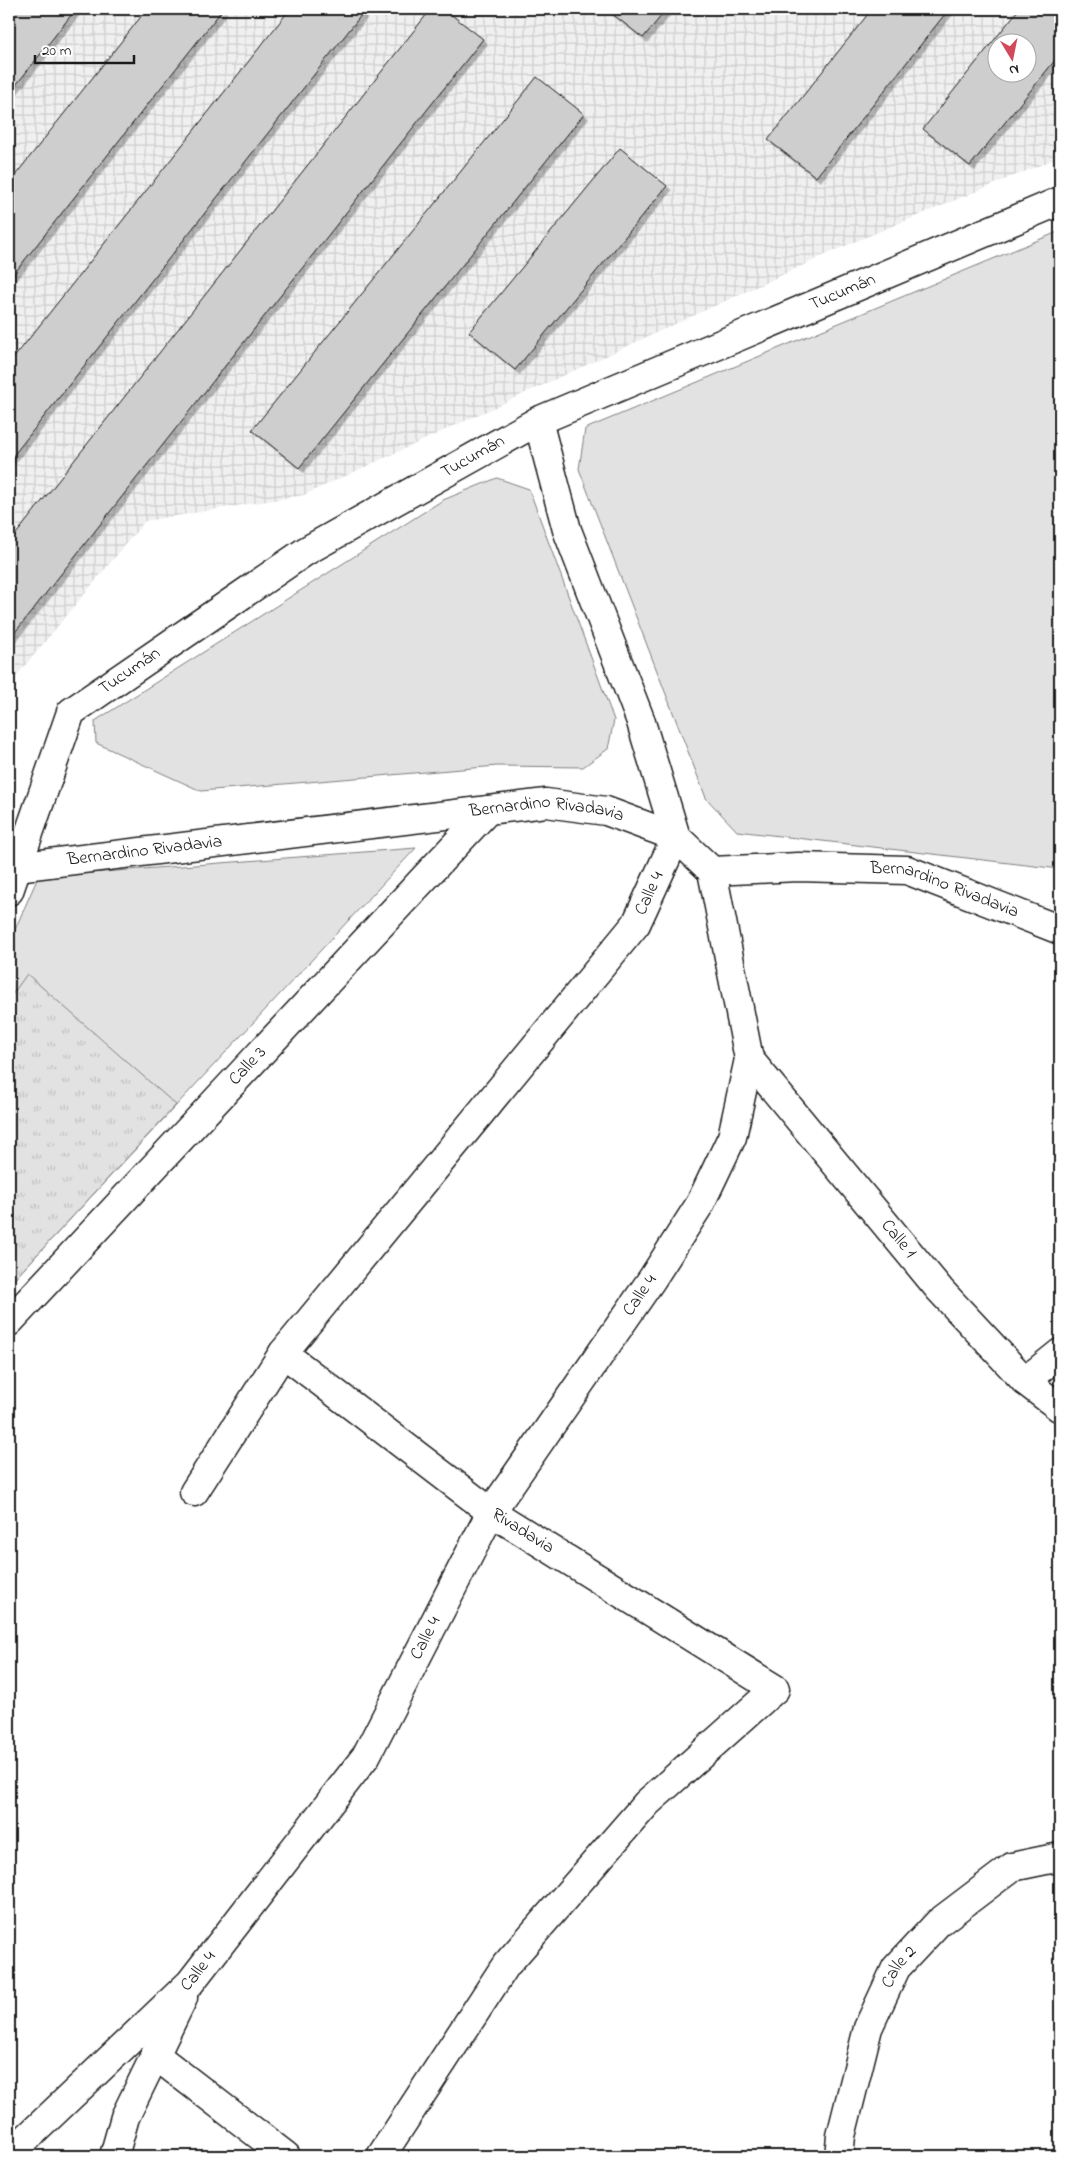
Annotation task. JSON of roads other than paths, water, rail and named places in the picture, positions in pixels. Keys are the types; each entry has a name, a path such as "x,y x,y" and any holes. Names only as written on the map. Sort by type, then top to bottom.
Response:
{"street":[{"name":"Tucumán","path":"11,873 72,712 306,551 538,421 1060,201"},
{"path":"538,421 567,530 640,719 676,837"},
{"name":"Bernardino Rivadavia","path":"11,873 546,803 606,811 676,837 712,871 798,867 907,870 1060,930"},
{"name":"Calle 3","path":"9,1322 488,810"},
{"name":"Calle 4","path":"194,1492 283,1353 636,924 676,837"},
{"path":"712,871 749,1058"},
{"name":"Calle 4","path":"9,2155 190,1983 366,1756 491,1512 646,1288 700,1204 732,1136 749,1058"},
{"name":"Calle 1","path":"749,1058 940,1290 1025,1381 1060,1408"},
{"name":"Rivadavia","path":"283,1353 491,1512 775,1689 647,1803 506,1966 381,2156"},
{"path":"1025,1381 1060,1353"},
{"name":"Calle 2","path":"839,2156 841,2136 868,2028 896,1968 938,1923 1012,1867 1060,1856"},
{"path":"114,2156 125,2116 190,1983"},
{"path":"155,2055 286,2156"}]}
